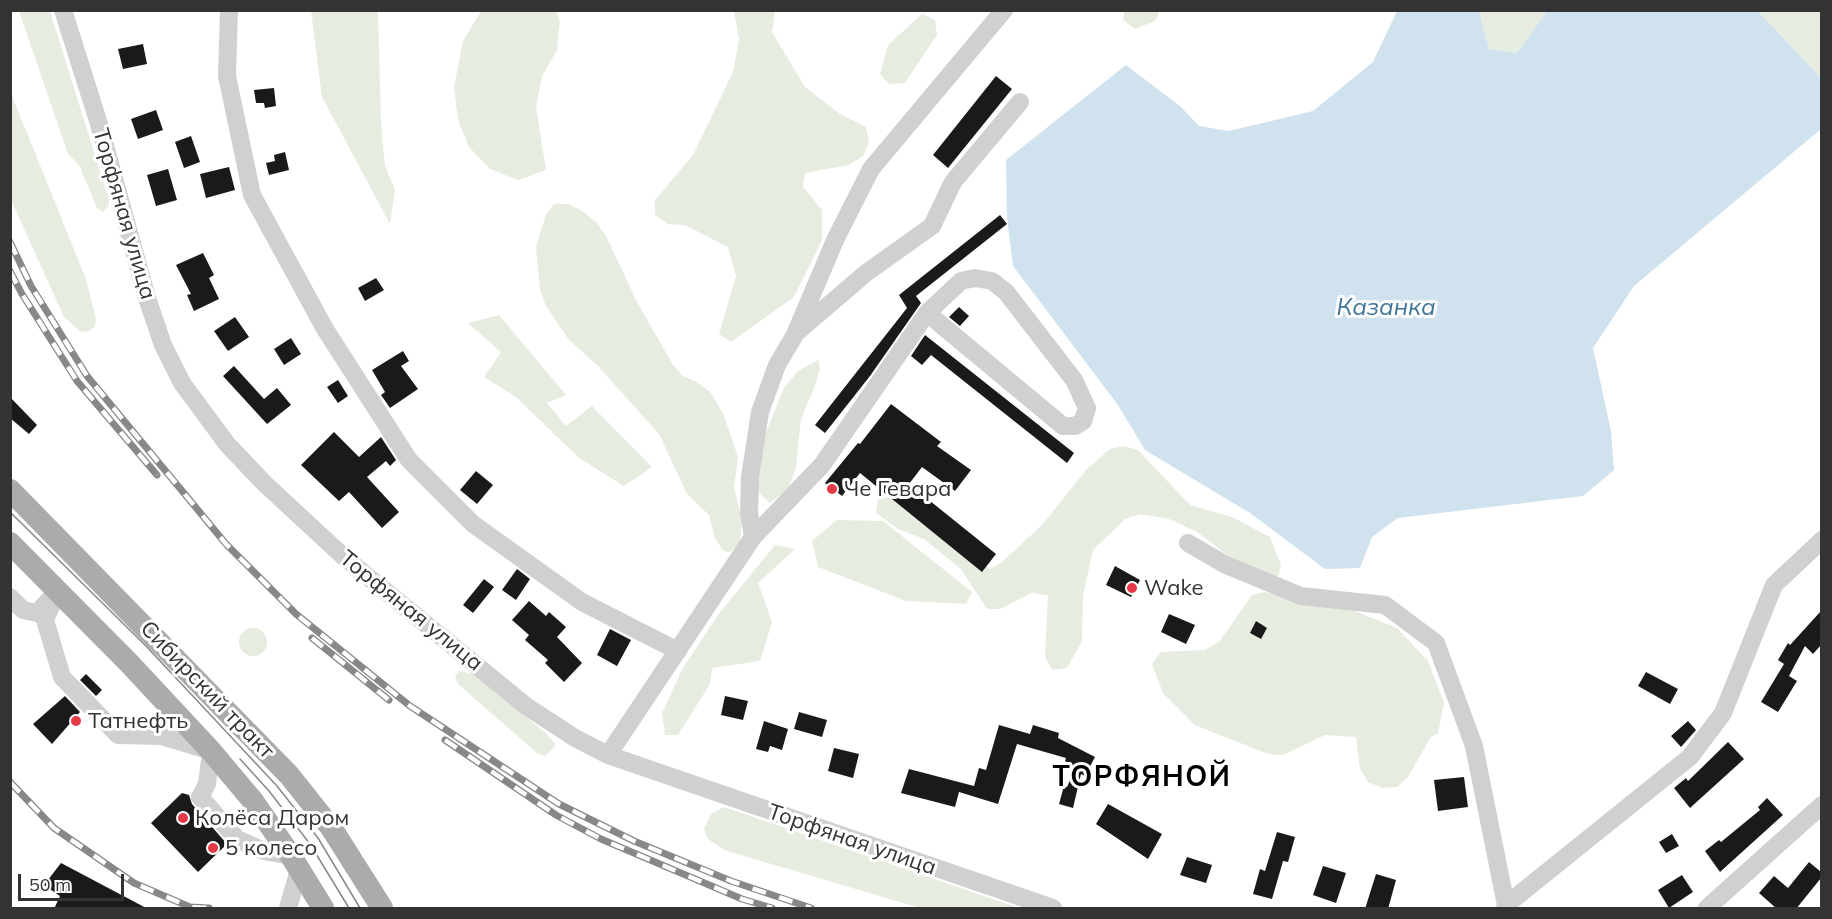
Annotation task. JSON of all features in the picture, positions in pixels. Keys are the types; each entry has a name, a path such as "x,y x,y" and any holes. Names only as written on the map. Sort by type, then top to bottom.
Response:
{"main road":[{"name":"Сибирский тракт","path":"10,490 289,775 332,829 382,909"},
{"name":"Сибирский тракт","path":"10,543 58,590 211,751 253,801 323,909"}],"street":[{"name":"Торфяная улица","path":"63,10 105,144 147,298 163,345 195,404 227,444 264,483 345,558 526,706 575,738 608,755 1053,909"},
{"path":"229,10 228,76 252,195 325,329 410,460 473,524 555,583 582,602 678,651"},
{"path":"753,537 749,504 760,412 777,365 796,333 840,228 871,169 1004,10"},
{"path":"796,333 866,273 932,226 953,182 1020,102"},
{"path":"608,755 753,537 822,465 927,313 961,281 975,278 992,281 1006,292 1074,381 1087,408 1083,421 1075,426 1063,426 927,313"},
{"path":"1188,543 1226,565 1301,596 1385,605 1436,644 1474,746 1505,907 1690,757 1723,713 1774,585 1821,540"},
{"path":"10,597 23,610 37,613 58,590"},
{"path":"58,590 45,620 62,677 118,735 161,736 211,751 207,784 200,797 237,839 295,863 288,909"},
{"path":"1707,909 1819,812"}],"shaded area":[{"path":"1125,10 1159,11 1159,13 1155,21 1135,29 1123,20"},
{"path":"19,11 50,11 109,200 108,207 103,212 97,208 79,165 68,154"},
{"path":"311,11 378,11 381,124 385,166 395,190 390,224 322,97"},
{"path":"481,11 556,11 560,21 557,50 542,76 536,107 546,170 518,180 490,169 469,147 458,120 454,87 463,41"},
{"path":"734,11 775,11 772,32 805,87 840,114 866,127 869,142 863,156 849,165 805,173 803,187 822,210 822,240 794,297 731,342 719,334 736,276 728,247 685,225 668,224 655,215 655,200 693,155 733,72 739,39"},
{"path":"1479,11 1547,11 1517,53 1489,49"},
{"path":"1758,11 1821,11 1821,78"},
{"path":"922,14 935,20 937,35 905,83 889,84 880,74 888,45"},
{"path":"10,91 86,279 96,319 95,326 89,331 81,332 64,317 11,200"},
{"path":"554,204 569,204 596,222 606,236 637,302 673,365 683,376 697,382 710,392 723,413 738,457 734,488 742,519 740,543 730,552 723,551 715,538 709,515 687,494 659,434 598,366 569,340 546,306 540,290 536,246 546,215"},
{"path":"499,315 566,395 547,403 566,426 592,406 652,467 624,486 579,458 516,397 484,377 501,352 468,323"},
{"path":"818,360 820,368 816,383 801,419 796,468 788,489 770,503 759,493 756,478 763,440 784,388 798,371"},
{"path":"1124,446 1138,450 1190,505 1232,517 1270,537 1281,565 1277,580 1245,568 1197,532 1169,519 1140,514 1125,519 1093,550 1083,596 1082,641 1067,668 1052,670 1045,656 1048,595 1031,593 1000,609 987,609 961,569 924,539 898,529 876,513 878,499 892,497 990,569 1002,562 1042,525 1087,469 1110,449"},
{"path":"837,520 883,521 972,592 966,604 906,601 818,567 812,541"},
{"path":"775,545 795,549 758,583 772,622 760,661 712,668 710,684 678,735 665,735 662,713 683,668 718,615"},
{"path":"1265,592 1355,611 1397,628 1428,661 1444,703 1438,733 1431,737 1408,777 1397,787 1382,788 1368,782 1360,769 1356,737 1325,735 1283,755 1268,754 1195,725 1163,693 1152,664 1161,652 1205,650 1219,642 1252,595"},
{"path":"253,628 263,632 267,642 263,652 253,656 243,652 239,642 243,632"},
{"path":"459,671 473,674 547,734 556,745 545,756 538,754 458,684 455,677"},
{"path":"724,807 1019,908 920,908 724,850 708,839 704,829 711,814"}],"water":[{"name":"Казанка","path":"1397,11 1479,11 1489,49 1517,53 1547,11 1758,11 1821,78 1821,129 1634,286 1593,348 1611,431 1614,470 1583,496 1398,518 1372,537 1360,568 1325,569 1250,513 1145,450 1118,405 1013,266 1007,217 1006,160 1126,65 1181,107 1199,126 1229,131 1313,111 1373,62"}],"building":[{"path":"143,44 147,64 123,69 118,49"},
{"path":"996,76 1012,89 948,168 933,155"},
{"path":"274,88 276,106 265,108 264,103 256,103 254,90"},
{"path":"156,110 163,130 138,139 131,119"},
{"path":"191,136 200,162 184,168 175,142"},
{"path":"285,152 289,170 269,175 266,163 275,161 274,155"},
{"path":"229,167 235,190 206,198 200,174"},
{"path":"168,169 177,200 156,206 147,175"},
{"path":"1000,215 1007,224 916,296 921,303 870,376 825,433 815,425 907,308 899,295"},
{"path":"203,253 214,275 209,278 219,299 194,311 187,295 191,294 176,265"},
{"path":"376,278 384,290 365,301 358,288"},
{"path":"959,307 969,316 960,326 949,317"},
{"path":"235,317 249,337 228,351 214,331"},
{"path":"925,335 1074,453 1067,463 931,355 922,365 911,356"},
{"path":"291,338 301,354 284,365 274,349"},
{"path":"403,351 409,361 401,366 418,389 390,408 381,395 385,392 372,370"},
{"path":"234,366 264,399 277,388 291,405 267,424 223,376"},
{"path":"338,380 348,396 338,403 327,387"},
{"path":"10,397 37,425 29,434 10,418"},
{"path":"891,404 941,442 937,446 971,470 955,491 922,467 909,484 996,554 982,572 860,473 842,496 825,483 858,443 860,444"},
{"path":"334,432 359,457 381,437 396,460 390,466 386,461 367,477 399,512 382,528 349,492 339,501 301,465"},
{"path":"476,471 493,485 477,504 460,490"},
{"path":"1115,566 1140,580 1131,597 1106,585"},
{"path":"517,569 530,579 516,600 502,590"},
{"path":"484,579 494,587 473,613 463,605"},
{"path":"529,601 546,616 549,612 566,627 557,637 582,663 564,682 545,663 548,660 525,640 529,635 512,620"},
{"path":"1821,611 1821,645 1813,654 1805,646 1789,676 1797,681 1778,712 1761,702 1784,664 1778,660 1788,643 1790,645"},
{"path":"1169,614 1195,625 1186,644 1161,632"},
{"path":"1256,621 1267,628 1261,639 1250,633"},
{"path":"610,629 631,640 617,666 597,655"},
{"path":"1646,672 1678,689 1670,704 1638,686"},
{"path":"86,674 102,690 96,696 80,680"},
{"path":"65,696 80,712 52,744 33,724"},
{"path":"725,696 748,701 743,720 721,715"},
{"path":"799,712 827,720 822,737 794,729"},
{"path":"764,721 788,729 782,750 770,746 768,752 756,749"},
{"path":"1688,721 1696,730 1681,747 1671,736"},
{"path":"999,725 1030,734 1033,725 1059,733 1058,738 1095,757 1085,776 1081,774 1073,808 1059,804 1064,786 1067,787 1076,767 1065,761 1066,758 1017,744 998,804 959,792 955,807 901,793 909,769 974,786 979,768 986,770"},
{"path":"1728,742 1744,759 1690,808 1674,788 1686,778 1688,781"},
{"path":"834,748 859,754 853,778 828,771"},
{"path":"1464,777 1468,807 1438,811 1434,780"},
{"path":"182,793 189,795 192,804 227,844 198,872 151,823"},
{"path":"1767,798 1783,815 1720,872 1705,851 1719,840 1721,842 1760,810 1758,807"},
{"path":"1108,804 1162,834 1148,859 1096,824"},
{"path":"1277,832 1295,837 1288,862 1283,861 1272,899 1253,894 1260,869 1265,871"},
{"path":"1672,834 1679,846 1666,853 1659,842"},
{"path":"1187,857 1212,865 1206,883 1180,875"},
{"path":"1809,862 1821,872 1821,878 1796,909 1777,909 1759,893 1774,876 1788,888"},
{"path":"61,863 148,909 54,909 60,896 44,885"},
{"path":"1323,866 1346,873 1336,903 1313,895"},
{"path":"1376,874 1396,880 1388,909 1365,909"},
{"path":"1682,875 1693,892 1669,908 1658,890"}],"tram line":[{"path":"10,512 146,646 277,786 318,838 360,908"},
{"path":"240,759 269,791 310,844 349,908"}],"railway":[{"path":"10,242 31,286 87,376 226,544 296,614 410,706 559,804 634,841 731,881 811,908"},
{"path":"10,271 77,381 157,475"},
{"path":"312,638 389,700"},
{"path":"445,740 556,815 601,839 742,899 772,908"},
{"path":"10,782 54,828 134,883 190,907 209,908"}],"place":[{"name":"Че Гевара","path":"832,489"},
{"name":"Wake","path":"1132,588"},
{"name":"Татнефть","path":"76,721"},
{"name":"Колёса Даром","path":"183,818"},
{"name":"5 колесо","path":"213,848"}],"district":[{"name":"ТОРФЯНОЙ","path":"1142,778"}]}
